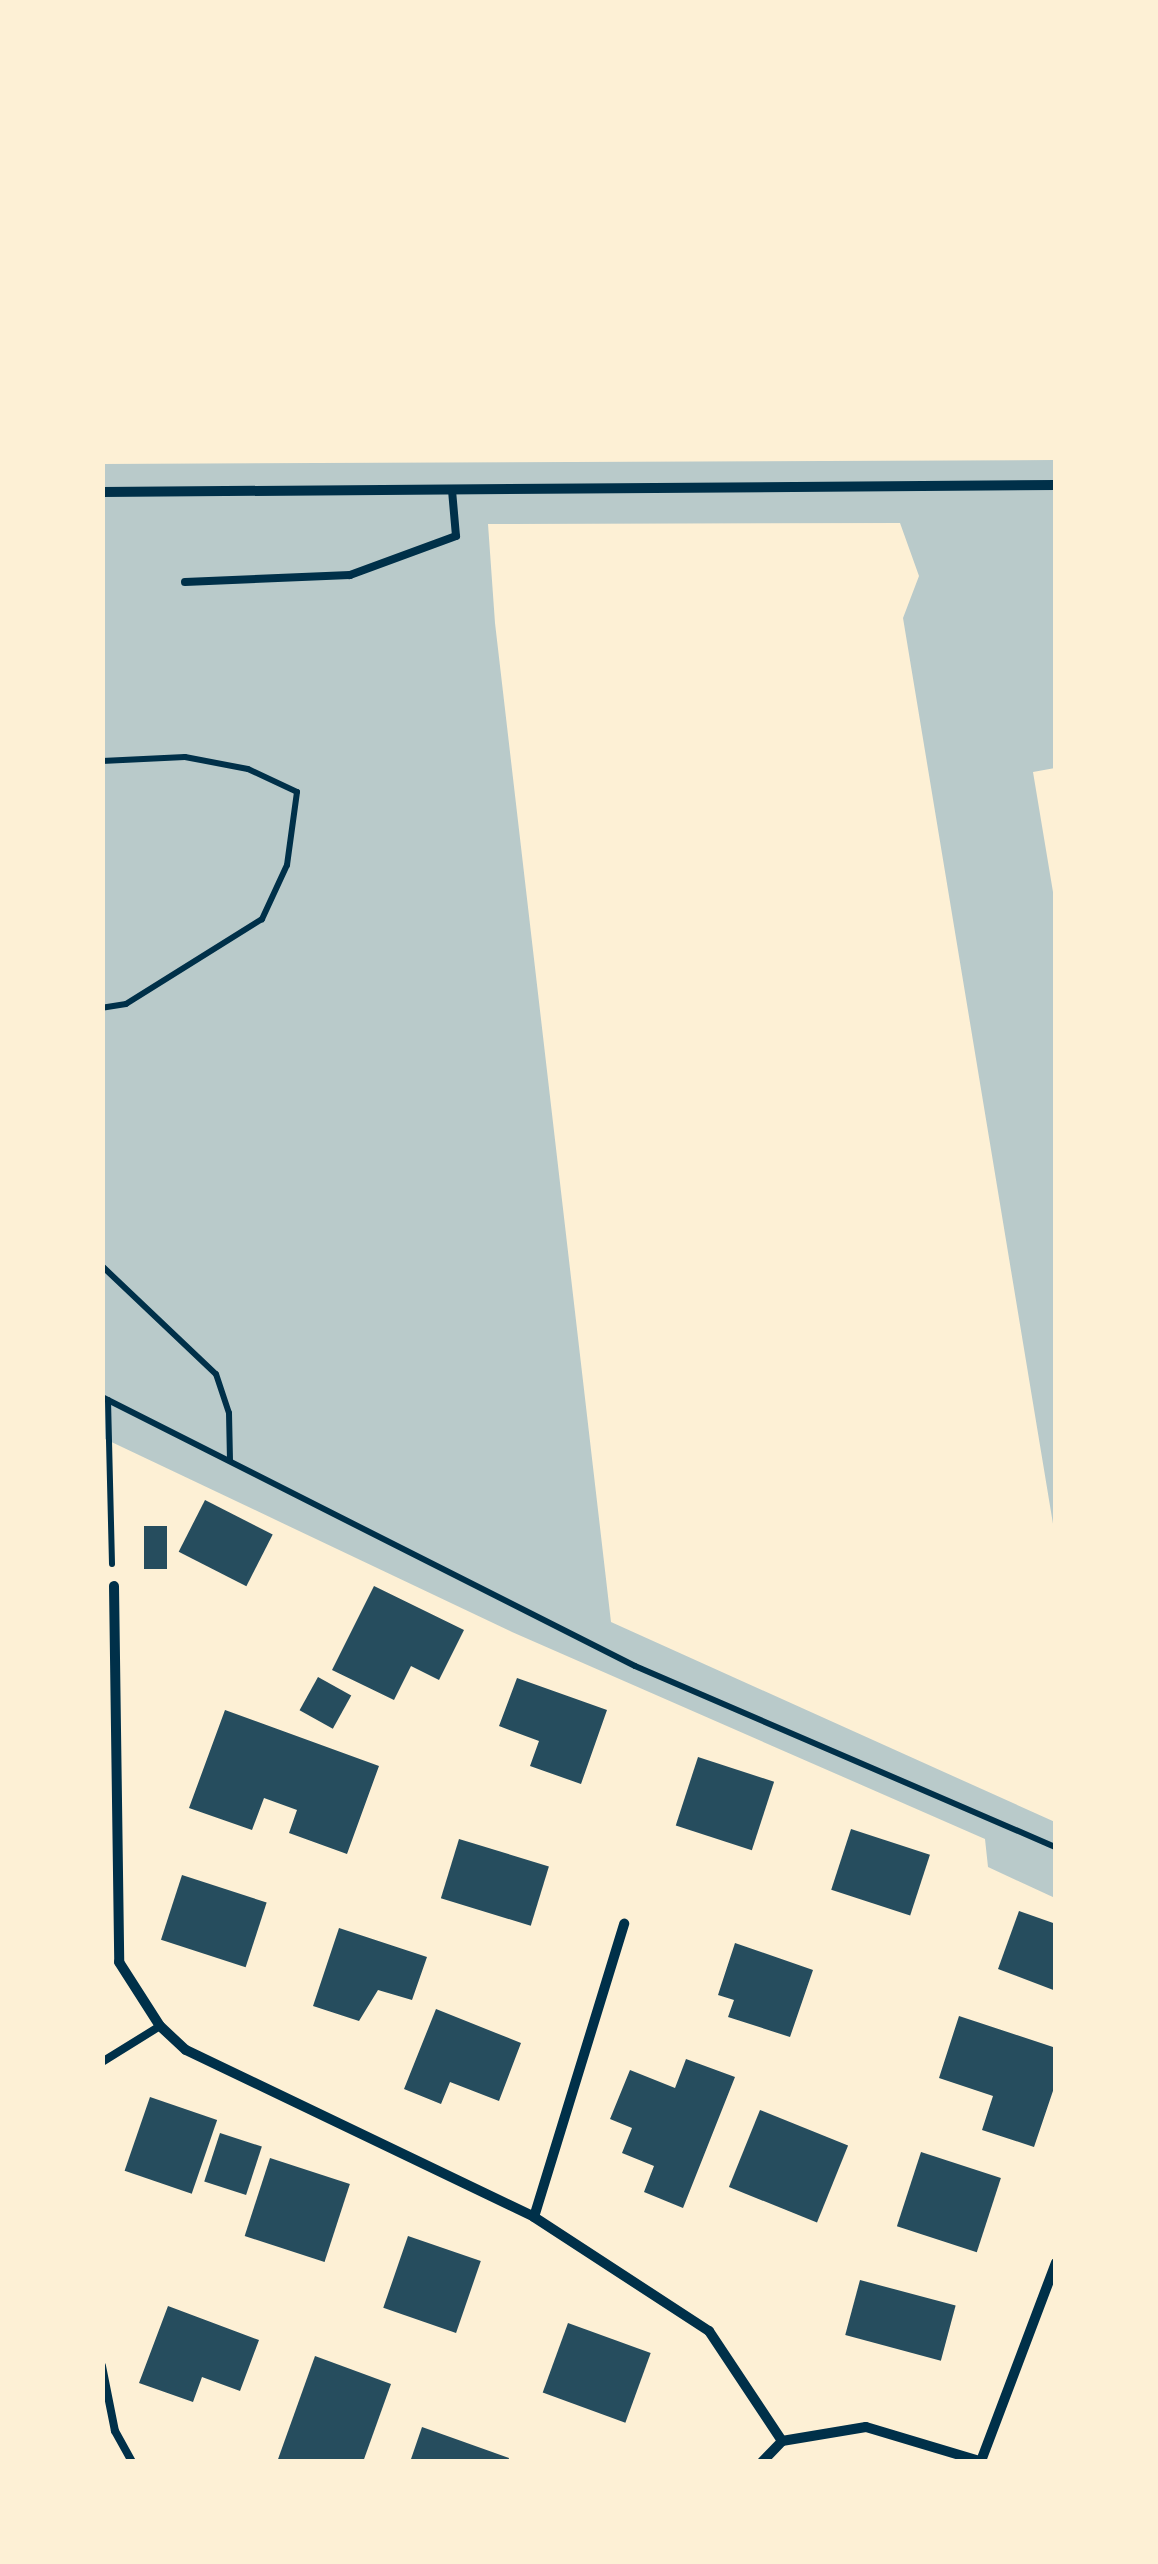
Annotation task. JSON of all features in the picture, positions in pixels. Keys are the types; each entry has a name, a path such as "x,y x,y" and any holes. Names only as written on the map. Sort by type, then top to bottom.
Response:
{"street":[{"path":"102,492 1056,486"},
{"path":"114,1586 119,1962 160,2026 186,2050 534,2218 709,2331 782,2441"},
{"path":"534,2218 624,1924"},
{"path":"762,2462 782,2441 866,2427 982,2461 1056,2263"}],"lane":[{"path":"186,582 350,575 456,536 452,490"},
{"path":"102,2062 160,2026"},
{"path":"102,2366 115,2431 132,2462"}],"path":[{"path":"102,760 185,757 248,769 297,792 287,864 262,920 126,1004 102,1008"},
{"path":"102,1266 216,1374 230,1414 230,1460"},
{"path":"114,1586 105,1399 635,1666 1056,1846"}],"shaded area":[{"path":"1055,460 1055,768 1033,772 1056,910 1055,1536 903,618 919,576 900,523 488,524 495,623 611,1622 1055,1822 1055,1898 988,1867 985,1839 512,1632 103,1438 102,464"}],"building":[{"path":"205,1500 273,1535 246,1586 179,1552"},
{"path":"144,1526 167,1526 167,1569 144,1569"},
{"path":"374,1586 464,1630 439,1680 411,1666 394,1700 332,1670"},
{"path":"318,1677 351,1695 333,1729 300,1710"},
{"path":"517,1678 607,1710 581,1784 530,1766 539,1741 499,1726"},
{"path":"225,1710 379,1766 347,1854 289,1833 297,1810 264,1798 252,1830 189,1808"},
{"path":"698,1757 774,1782 752,1850 676,1825"},
{"path":"851,1829 930,1855 910,1916 831,1890"},
{"path":"459,1839 549,1866 531,1926 441,1898"},
{"path":"182,1875 267,1903 246,1967 161,1940"},
{"path":"1019,1911 1056,1924 1056,1991 998,1969"},
{"path":"339,1928 427,1957 412,2000 378,1990 359,2021 313,2006"},
{"path":"735,1943 813,1970 790,2037 728,2017 734,2000 718,1995"},
{"path":"436,2009 521,2043 499,2101 450,2082 441,2104 404,2089"},
{"path":"959,2016 1056,2048 1056,2082 1034,2147 982,2130 993,2096 939,2078"},
{"path":"686,2059 735,2077 683,2208 644,2192 654,2166 622,2153 632,2128 610,2119 630,2070 675,2088"},
{"path":"150,2097 217,2120 192,2194 125,2171"},
{"path":"760,2110 848,2146 817,2223 729,2187"},
{"path":"220,2133 262,2147 246,2195 204,2182"},
{"path":"921,2152 1001,2178 977,2252 897,2226"},
{"path":"270,2158 350,2184 325,2262 245,2236"},
{"path":"408,2236 481,2261 456,2333 383,2308"},
{"path":"860,2280 956,2306 941,2361 845,2335"},
{"path":"168,2306 259,2340 240,2391 202,2377 193,2402 139,2383"},
{"path":"568,2323 651,2353 625,2423 543,2393"},
{"path":"315,2356 391,2384 363,2462 277,2462"},
{"path":"422,2427 509,2458 508,2462 410,2462"}]}
